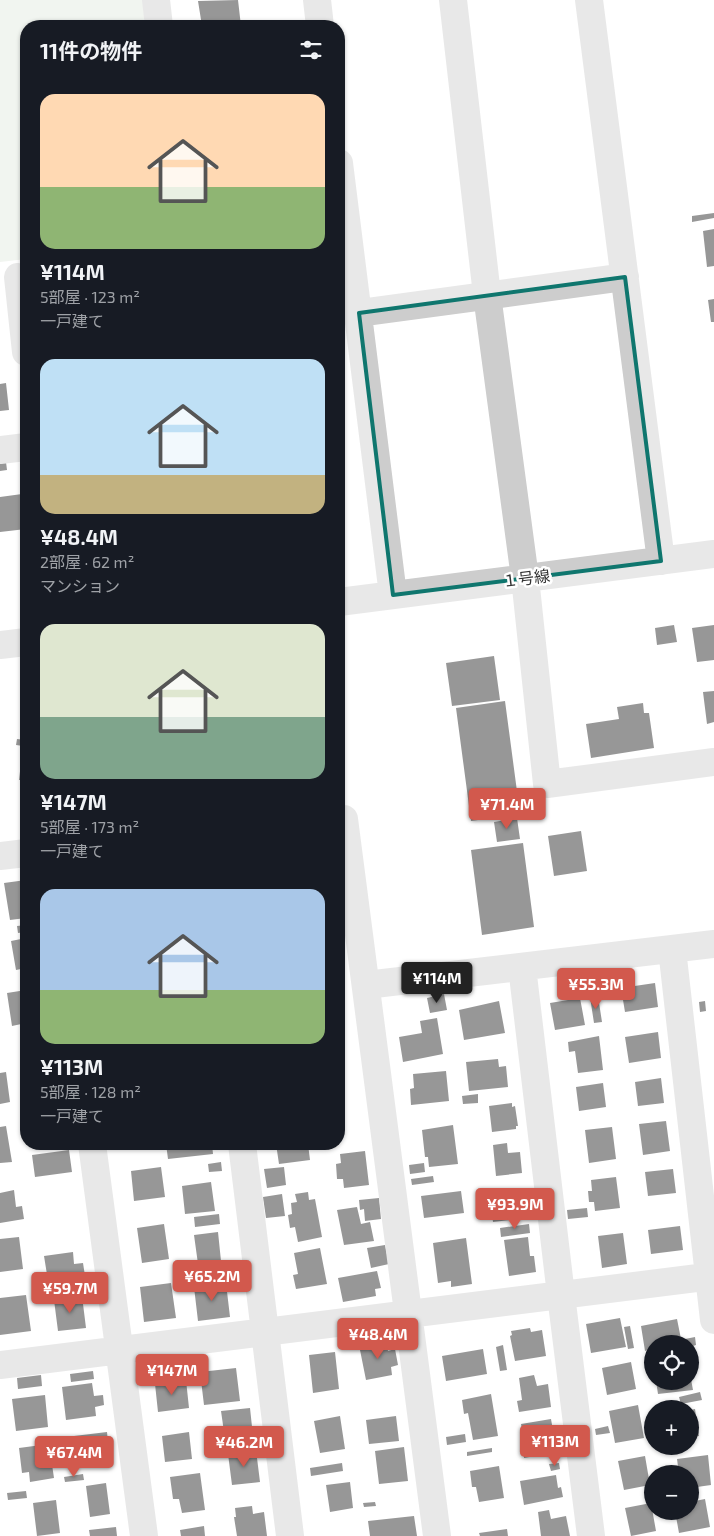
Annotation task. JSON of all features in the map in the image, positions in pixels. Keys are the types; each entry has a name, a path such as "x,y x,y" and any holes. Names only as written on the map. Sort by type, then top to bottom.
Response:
{"street":[{"path":"156,0 158,20"},
{"path":"317,0 319,20"},
{"path":"453,0 488,295 525,578 547,784 714,762"},
{"path":"589,0 661,561"},
{"path":"345,209 394,594"},
{"path":"15,277 20,311"},
{"path":"359,313 625,277"},
{"path":"0,450 20,448"},
{"name":"１号線","path":"345,601 714,554"},
{"path":"0,645 20,643"},
{"path":"345,826 437,1536"},
{"path":"0,856 20,854"},
{"path":"366,985 714,944"},
{"path":"672,949 711,1276 714,1320"},
{"path":"522,967 591,1536"},
{"path":"93,1150 144,1536"},
{"path":"243,1150 290,1536"},
{"path":"0,1366 711,1276"}],"highlighted area":[{"path":"625,277 661,561 393,595 359,313"}],"shaded area":[{"path":"0,0 143,0 145,20 20,20 20,260 0,262"}],"building":[{"path":"238,0 240,20 201,20 198,1"},
{"path":"714,213 714,218 692,222 692,216"},
{"path":"714,229 714,266 707,267 703,231"},
{"path":"714,299 714,322 711,322 708,300"},
{"path":"6,383 9,410 0,411 0,384"},
{"path":"6,462 7,470 0,471 0,463"},
{"path":"20,494 20,530 0,532 0,497"},
{"path":"674,625 677,642 657,645 655,628"},
{"path":"714,625 714,660 697,662 692,628"},
{"path":"494,656 500,700 452,706 446,663"},
{"path":"714,691 714,722 707,724 703,692"},
{"path":"505,701 520,814 471,821 456,708"},
{"path":"643,703 644,713 649,713 654,748 591,758 586,724 619,719 617,707"},
{"path":"17,739 20,739 20,746 16,745"},
{"path":"517,818 520,839 497,842 494,822"},
{"path":"581,831 587,871 554,876 548,836"},
{"path":"523,843 534,927 482,935 471,850"},
{"path":"20,881 20,919 10,920 4,883"},
{"path":"17,926 20,926 20,933 18,933"},
{"path":"20,939 20,969 16,970 11,941"},
{"path":"655,983 658,1007 625,1012 621,988"},
{"path":"20,991 20,1024 12,1026 7,993"},
{"path":"444,994 447,1010 430,1013 427,998"},
{"path":"598,996 602,1022 594,1023 590,997"},
{"path":"580,998 585,1025 555,1030 550,1003"},
{"path":"499,1001 505,1033 464,1040 459,1010"},
{"path":"705,1001 706,1011 700,1012 699,1002"},
{"path":"437,1018 443,1054 403,1062 399,1037 422,1033 420,1021"},
{"path":"658,1032 661,1058 629,1063 625,1037"},
{"path":"599,1036 603,1070 578,1073 575,1051 569,1052 568,1042"},
{"path":"498,1059 499,1067 506,1066 508,1087 469,1091 466,1062"},
{"path":"446,1071 449,1101 411,1105 410,1089 414,1088 413,1074"},
{"path":"6,1072 10,1102 0,1104 0,1073"},
{"path":"661,1078 664,1103 638,1106 635,1082"},
{"path":"603,1083 606,1107 579,1111 576,1087"},
{"path":"478,1094 478,1103 463,1104 462,1096"},
{"path":"512,1103 512,1107 515,1106 518,1126 516,1126 516,1129 492,1132 489,1106"},
{"path":"666,1121 670,1151 643,1155 639,1124"},
{"path":"453,1125 458,1164 429,1167 428,1157 425,1157 422,1130"},
{"path":"6,1126 12,1162 0,1163 0,1127"},
{"path":"612,1127 616,1159 589,1163 585,1130"},
{"path":"507,1143 508,1153 520,1152 522,1173 496,1176 493,1145"},
{"path":"69,1150 72,1172 35,1177 32,1155"},
{"path":"167,1150 213,1150 213,1154 168,1159"},
{"path":"277,1150 309,1150 310,1160 279,1164"},
{"path":"365,1151 369,1185 344,1188 343,1179 337,1179 336,1164 341,1163 340,1154"},
{"path":"221,1162 222,1171 209,1172 208,1164"},
{"path":"424,1163 425,1172 410,1174 409,1165"},
{"path":"161,1167 165,1197 134,1201 131,1171"},
{"path":"284,1167 286,1185 267,1188 264,1169"},
{"path":"673,1169 676,1193 648,1196 645,1172"},
{"path":"433,1176 434,1182 412,1185 411,1179"},
{"path":"616,1177 620,1208 595,1211 594,1202 589,1202 588,1191 592,1191 591,1180"},
{"path":"211,1182 215,1211 185,1214 182,1186"},
{"path":"14,1190 16,1207 22,1206 24,1219 0,1223 0,1193"},
{"path":"515,1190 516,1195 523,1193 526,1218 493,1222 490,1198 503,1196 503,1191"},
{"path":"461,1191 464,1213 424,1218 421,1196"},
{"path":"308,1192 309,1200 315,1199 322,1237 298,1242 295,1227 290,1228 288,1215 292,1214 291,1203 297,1202 295,1194"},
{"path":"282,1194 285,1216 266,1218 263,1197"},
{"path":"379,1198 381,1219 365,1221 364,1209 360,1210 359,1200"},
{"path":"357,1207 361,1224 370,1222 374,1241 344,1245 337,1210"},
{"path":"587,1208 588,1217 568,1219 567,1210"},
{"path":"219,1214 220,1224 195,1227 194,1217"},
{"path":"164,1224 169,1259 142,1263 137,1228"},
{"path":"529,1224 530,1233 501,1237 500,1228"},
{"path":"680,1226 683,1250 651,1254 648,1230"},
{"path":"218,1232 221,1261 198,1264 194,1235"},
{"path":"623,1233 627,1264 602,1268 598,1236"},
{"path":"19,1237 23,1269 0,1272 0,1239"},
{"path":"528,1237 530,1256 534,1256 536,1272 509,1276 504,1240"},
{"path":"466,1238 472,1284 451,1287 451,1281 438,1283 433,1243"},
{"path":"385,1245 389,1264 371,1268 367,1248"},
{"path":"320,1248 327,1284 296,1289 293,1275 298,1274 294,1253"},
{"path":"73,1252 74,1264 83,1263 86,1282 49,1287 44,1256"},
{"path":"377,1271 381,1288 375,1289 376,1296 343,1302 338,1278"},
{"path":"171,1283 176,1318 144,1322 140,1287"},
{"path":"226,1283 230,1317 198,1321 194,1287"},
{"path":"26,1295 31,1331 0,1335 0,1298"},
{"path":"82,1296 86,1328 58,1331 54,1300"},
{"path":"620,1318 626,1347 591,1353 586,1324"},
{"path":"677,1319 680,1335 644,1335 644,1345 641,1326"},
{"path":"630,1326 634,1348 628,1349 624,1327"},
{"path":"530,1328 531,1332 542,1330 546,1356 515,1361 510,1336 512,1335 511,1331"},
{"path":"386,1340 388,1351 395,1349 398,1365 391,1367 392,1375 366,1380 359,1345"},
{"path":"503,1345 507,1370 500,1371 496,1347"},
{"path":"483,1349 487,1374 446,1381 442,1356"},
{"path":"335,1352 339,1389 313,1393 309,1355"},
{"path":"192,1358 194,1375 185,1376 183,1359"},
{"path":"631,1362 636,1389 607,1395 602,1368"},
{"path":"236,1368 240,1401 204,1405 200,1372"},
{"path":"93,1371 94,1379 71,1382 70,1374"},
{"path":"41,1375 42,1386 18,1389 17,1378"},
{"path":"534,1375 537,1386 548,1384 551,1407 519,1412 517,1401 522,1400 519,1378"},
{"path":"186,1380 189,1408 158,1412 155,1384"},
{"path":"92,1383 94,1396 103,1395 104,1405 95,1407 96,1416 66,1420 62,1387"},
{"path":"657,1390 693,1390 658,1394"},
{"path":"700,1392 702,1400 680,1400 679,1397"},
{"path":"491,1394 498,1436 473,1440 468,1413 464,1414 462,1400"},
{"path":"45,1395 48,1427 16,1431 12,1399"},
{"path":"638,1405 644,1438 615,1443 609,1411"},
{"path":"250,1408 253,1436 225,1439 221,1411"},
{"path":"340,1416 345,1449 320,1453 314,1421"},
{"path":"396,1416 399,1441 369,1444 366,1420"},
{"path":"551,1419 555,1442 525,1447 521,1424"},
{"path":"608,1426 610,1433 596,1435 595,1429"},
{"path":"107,1432 109,1452 104,1452 105,1461 77,1464 74,1436"},
{"path":"189,1432 192,1459 165,1462 162,1436"},
{"path":"465,1434 466,1442 447,1445 446,1437"},
{"path":"49,1444 54,1478 30,1482 29,1472 22,1473 19,1448"},
{"path":"404,1447 408,1481 379,1484 375,1451"},
{"path":"492,1448 492,1452 467,1456 467,1452"},
{"path":"256,1450 260,1482 232,1485 228,1454"},
{"path":"545,1450 546,1454 524,1458 524,1454"},
{"path":"708,1455 711,1485 699,1487 699,1465 678,1465 677,1459"},
{"path":"645,1456 647,1465 644,1465 644,1486 624,1490 618,1461"},
{"path":"342,1463 343,1471 311,1476 310,1468"},
{"path":"559,1463 560,1469 551,1471 549,1464"},
{"path":"499,1466 504,1498 479,1502 476,1487 472,1487 470,1471"},
{"path":"200,1473 205,1510 182,1513 179,1499 173,1499 170,1477"},
{"path":"83,1474 84,1480 65,1482 64,1477"},
{"path":"556,1475 558,1488 561,1487 563,1497 524,1505 520,1481"},
{"path":"350,1482 353,1508 330,1512 326,1485"},
{"path":"106,1483 110,1514 90,1517 86,1486"},
{"path":"26,1491 27,1498 8,1500 7,1493"},
{"path":"705,1499 710,1527 679,1533 677,1520 699,1520 699,1500"},
{"path":"56,1500 60,1533 37,1536 33,1503"},
{"path":"375,1502 376,1506 364,1507 363,1503"},
{"path":"644,1504 644,1520 654,1520 656,1531 631,1536 625,1508"},
{"path":"252,1506 253,1514 264,1512 267,1536 237,1536 234,1517 236,1517 235,1508"},
{"path":"549,1510 551,1519 566,1516 570,1536 541,1536 538,1512"},
{"path":"414,1516 417,1536 370,1536 368,1521"},
{"path":"204,1526 205,1536 181,1536 180,1530"},
{"path":"116,1527 117,1536 90,1536 89,1530"},
{"path":"507,1529 508,1536 480,1536 479,1533"}]}
